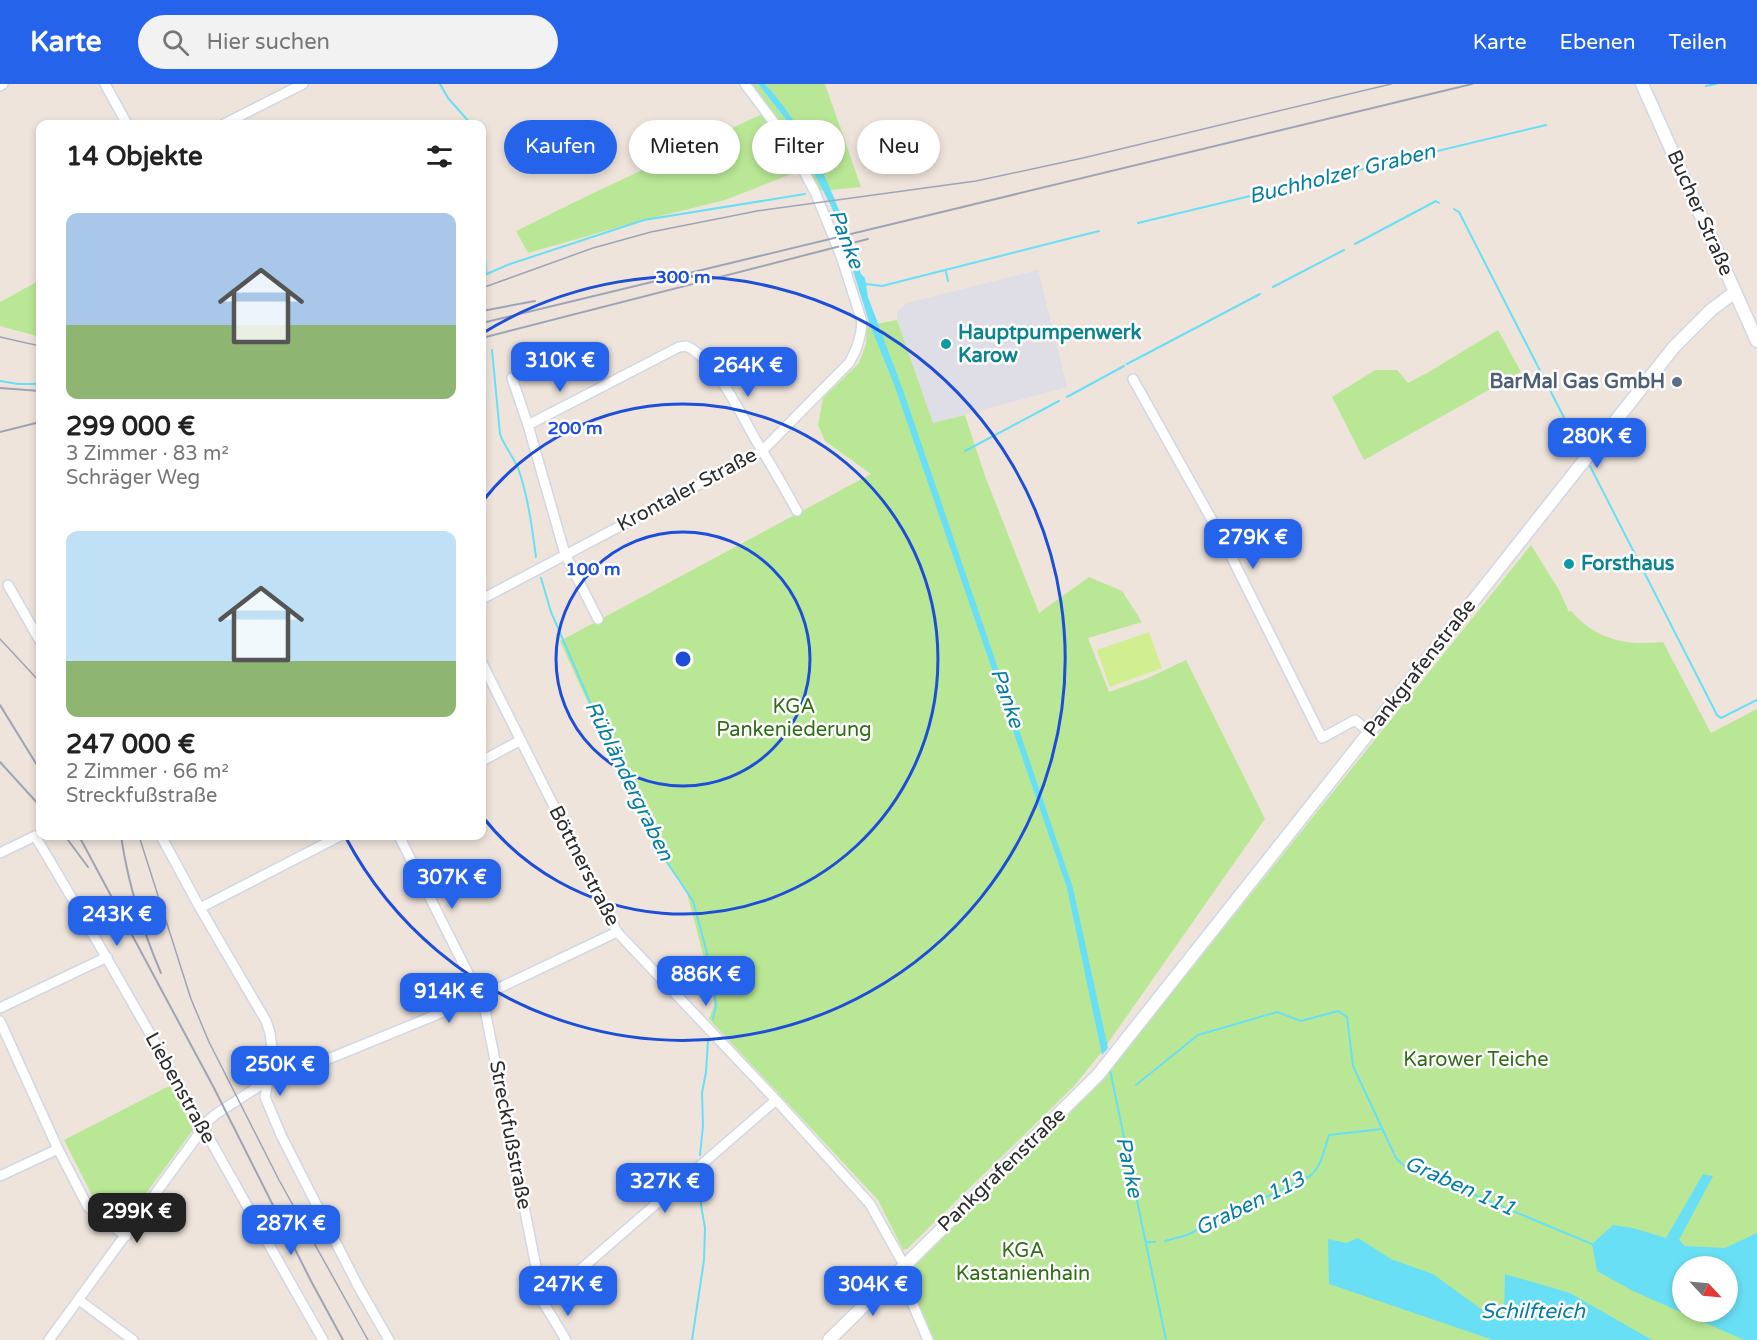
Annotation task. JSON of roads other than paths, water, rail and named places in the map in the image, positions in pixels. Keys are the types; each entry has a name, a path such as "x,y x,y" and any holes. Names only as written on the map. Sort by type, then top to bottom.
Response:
{"main road":[{"name":"Bucher Straße","path":"1642,84 1757,341"},
{"name":"Pankgrafenstraße","path":"829,1340 1098,1075 1674,347 1711,310 1735,292"}],"street":[{"path":"105,84 125,120"},
{"path":"232,120 303,84"},
{"name":"Krontaler Straße","path":"486,596 763,450 849,363 861,339 862,322 841,256 815,192 787,140 745,84"},
{"path":"528,425 679,347 686,346 699,354 730,393 796,511"},
{"path":"512,378 565,554 598,619"},
{"path":"1133,379 1222,538 1322,738 1355,720 1370,733"},
{"path":"8,585 36,634"},
{"name":"Böttnerstraße","path":"486,671 616,932 776,1100 870,1204 899,1259 902,1279 928,1340"},
{"path":"486,759 521,740"},
{"name":"Liebenstraße","path":"0,853 35,836 36,838"},
{"name":"Liebenstraße","path":"37,840 107,957 203,1131 323,1340"},
{"path":"163,840 266,1021 273,1056 265,1097 281,1135 389,1340"},
{"path":"200,908 332,840"},
{"name":"Streckfußstraße","path":"401,840 484,1005 543,1302 566,1340"},
{"path":"49,1340 216,1114 267,1081 316,1064 480,997 616,932"},
{"path":"0,1008 107,957"},
{"path":"0,1022 58,1149 88,1207 126,1236"},
{"path":"543,1302 776,1100"},
{"path":"0,1176 58,1149"},
{"path":"79,1300 133,1340"}],"water":[{"path":"758,84 765,84 793,120 786,120"},
{"path":"815,174 824,174 849,238 844,239"},
{"path":"851,247 861,274 865,278 868,297 903,390 1073,888 1108,1048 1102,1055 1067,888 895,387 870,325 846,248"},
{"path":"1703,1174 1713,1176 1679,1240 1685,1246 1725,1248 1757,1233 1757,1340 1744,1340 1703,1322 1738,1322 1738,1256 1672,1256 1672,1308 1633,1291 1597,1271 1592,1244 1613,1225 1633,1228 1666,1238"},
{"name":"Schilfteich","path":"1358,1238 1391,1259 1433,1274 1488,1314 1504,1316 1505,1274 1570,1293 1652,1340 1493,1340 1329,1284 1328,1239 1346,1243"}],"waterway":[{"name":"Rübländergraben","path":"440,84 448,98 467,120"},
{"name":"Buchholzer Graben","path":"1706,86 1716,84"},
{"name":"Buchholzer Graben","path":"1138,223 1546,125"},
{"path":"486,274 510,264 644,220 805,194"},
{"path":"1355,244 1436,201 1439,203"},
{"path":"1454,209 1459,212 1579,447"},
{"name":"Buchholzer Graben","path":"866,284 882,286 1099,231"},
{"name":"Panke","path":"845,236 851,250"},
{"path":"1273,287 1344,250"},
{"path":"946,272 948,281"},
{"path":"1127,364 1260,294"},
{"name":"Rübländergraben","path":"492,350 500,434 516,464 521,479 536,557"},
{"path":"1067,397 1124,366"},
{"path":"0,381 36,384"},
{"path":"965,451 1059,401"},
{"path":"1590,466 1717,715 1721,718 1757,700"},
{"name":"Rübländergraben","path":"541,578 551,612 599,723 611,740 654,843 693,901 707,953 715,998 713,1019"},
{"name":"Graben 111","path":"1136,1085 1198,1035 1277,1012 1301,1021 1338,1011 1347,1017 1353,1066 1396,1158 1403,1165 1594,1245"},
{"name":"Rübländergraben","path":"700,1155 703,1126 702,1093 708,1041"},
{"name":"Panke","path":"1110,1070 1166,1340"},
{"name":"Graben 113","path":"1165,1241 1187,1235 1310,1176 1320,1163 1329,1135 1382,1129"},
{"name":"Rübländergraben","path":"692,1340 704,1260 705,1228 701,1205 700,1175"},
{"name":"Graben 113","path":"1146,1242 1155,1242"}],"tram line":[{"path":"486,287 593,248 651,232 757,211 976,181 1083,158 1391,84"},
{"path":"0,337 36,345"},
{"path":"0,639 36,678"},
{"path":"140,840 191,999 209,1042 279,1180 368,1340"}],"railway":[{"path":"486,322 1472,84"},
{"path":"486,337 868,239"},
{"path":"486,310 535,301"},
{"path":"0,388 36,391"},
{"path":"0,432 36,423"},
{"path":"0,705 36,764"},
{"path":"0,762 36,802"},
{"path":"68,840 88,867"},
{"path":"81,840 214,1088 343,1340"},
{"path":"122,840 137,906 161,973"}],"place":[{"name":"Hauptpumpenwerk Karow","path":"946,344"},
{"name":"BarMal Gas GmbH","path":"1677,382"},
{"name":"Forsthaus","path":"1569,564"}],"park label":[{"name":"KGA Pankeniederung","path":"794,718"},
{"name":"Karower Teiche","path":"1476,1060"},
{"name":"KGA Kastanienhain","path":"1023,1262"}]}
